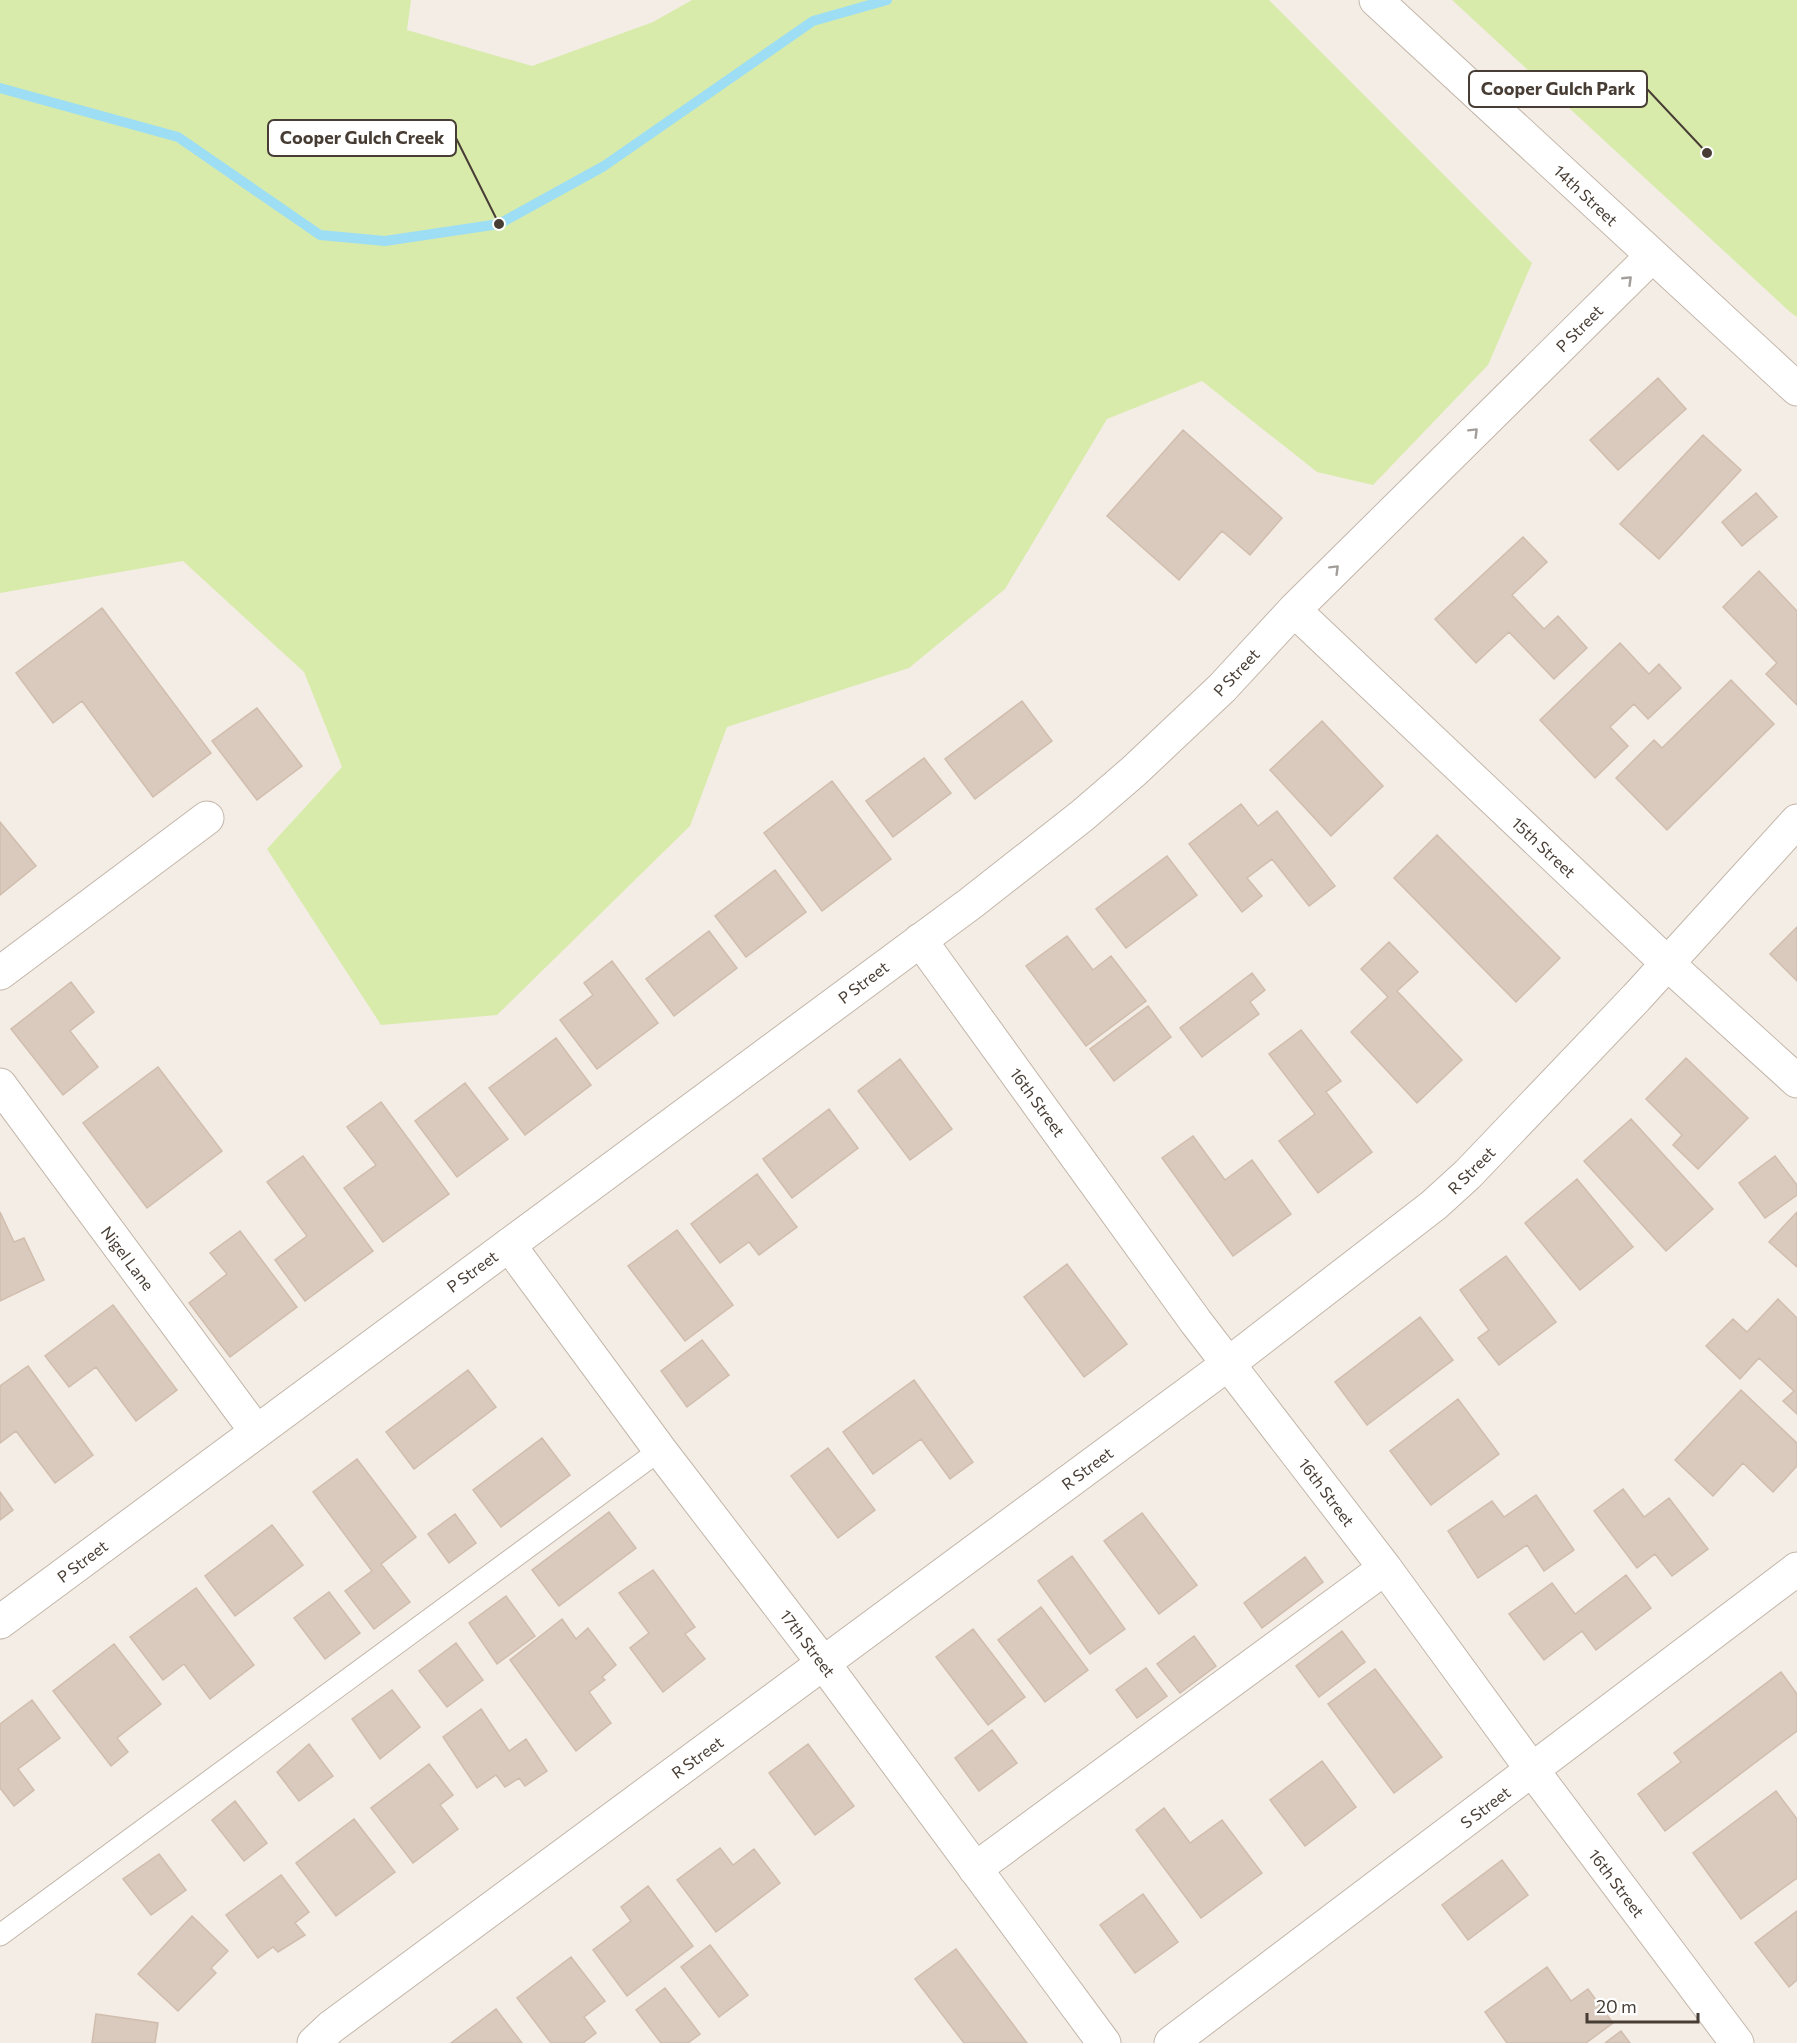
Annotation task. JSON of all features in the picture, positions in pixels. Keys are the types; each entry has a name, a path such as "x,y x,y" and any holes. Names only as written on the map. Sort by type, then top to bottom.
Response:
{"street":[{"name":"14th Street","path":"1376,0 1797,389"},
{"name":"P Street","path":"0,1622 1030,858 1134,771 1222,688 1294,610 1652,256"},
{"name":"15th Street","path":"1294,610 1668,964 1797,1081"},
{"path":"0,973 207,818"},
{"name":"R Street","path":"314,2043 331,2027 1228,1364 1434,1205 1468,1174 1668,964 1797,821"},
{"name":"16th Street","path":"920,940 1196,1322 1385,1568 1533,1771 1737,2043"},
{"name":"Nigel Lane","path":"0,1085 256,1431"},
{"name":"17th Street","path":"509,1245 660,1450 824,1664 1104,2043"},
{"path":"975,1869 1385,1568"},
{"name":"S Street","path":"1171,2043 1797,1569"}],"lane":[{"path":"0,1935 660,1450"}],"green space":[{"path":"0,0 411,0 407,30 532,66 653,22 692,0 1269,0 1532,263 1488,365 1373,485 1317,472 1202,381 1107,419 1005,589 909,668 727,727 690,826 497,1015 381,1025 267,849 342,767 304,672 183,561 0,593"},
{"path":"1452,0 1797,0 1797,317 1790,312"}],"building":[{"path":"1658,378 1686,409 1618,470 1590,440"},
{"path":"1183,430 1282,518 1250,555 1222,531 1179,580 1107,516"},
{"path":"1703,435 1741,470 1659,559 1620,524"},
{"path":"1756,493 1777,517 1742,546 1722,522"},
{"path":"1523,537 1547,562 1512,595 1544,629 1558,616 1587,648 1554,679 1509,632 1476,663 1435,619"},
{"path":"1759,571 1797,611 1797,705 1766,674 1777,663 1723,607"},
{"path":"102,608 211,753 153,797 82,701 53,723 16,673"},
{"path":"1620,643 1649,674 1659,664 1681,688 1648,719 1634,704 1610,727 1628,746 1595,778 1540,720"},
{"path":"1731,680 1774,724 1667,830 1616,778 1654,740 1662,748"},
{"path":"1022,701 1052,741 975,799 945,759"},
{"path":"257,708 302,766 257,800 212,741"},
{"path":"1322,721 1383,786 1331,836 1270,770"},
{"path":"924,758 951,793 893,837 866,801"},
{"path":"832,781 891,859 822,911 764,833"},
{"path":"1241,804 1258,826 1277,811 1335,886 1309,906 1272,859 1247,878 1262,896 1242,912 1189,844"},
{"path":"0,822 36,866 0,895"},
{"path":"1437,835 1560,958 1516,1002 1394,878"},
{"path":"1167,856 1197,895 1126,948 1096,909"},
{"path":"775,870 806,912 746,957 715,916"},
{"path":"1797,927 1797,981 1770,954"},
{"path":"709,931 737,968 674,1016 646,979"},
{"path":"1067,936 1093,970 1111,956 1146,1001 1086,1046 1026,966"},
{"path":"1389,942 1418,972 1397,991 1462,1060 1417,1103 1351,1032 1388,997 1361,969"},
{"path":"612,961 658,1023 597,1069 560,1020 593,995 584,983"},
{"path":"1252,973 1265,990 1250,1002 1259,1014 1202,1057 1180,1028"},
{"path":"71,982 94,1012 70,1031 98,1067 63,1095 11,1029"},
{"path":"1148,1006 1171,1037 1114,1081 1090,1049"},
{"path":"1301,1030 1341,1081 1326,1092 1372,1152 1318,1193 1279,1141 1315,1114 1269,1054"},
{"path":"556,1038 591,1085 525,1135 489,1088"},
{"path":"1686,1058 1748,1118 1698,1169 1673,1145 1682,1135 1646,1099"},
{"path":"900,1059 952,1129 910,1160 858,1091"},
{"path":"158,1067 222,1151 147,1208 83,1123"},
{"path":"465,1083 508,1139 457,1177 415,1121"},
{"path":"381,1102 449,1194 383,1242 344,1188 376,1165 347,1127"},
{"path":"829,1109 858,1148 792,1198 763,1159"},
{"path":"1631,1119 1713,1209 1666,1251 1584,1161"},
{"path":"1193,1136 1225,1180 1252,1160 1291,1214 1233,1256 1162,1158"},
{"path":"303,1156 373,1251 305,1301 275,1260 307,1236 267,1182"},
{"path":"1775,1156 1797,1185 1797,1195 1765,1218 1739,1183"},
{"path":"757,1174 797,1227 759,1255 749,1242 720,1263 691,1224"},
{"path":"1577,1179 1633,1247 1580,1290 1525,1223"},
{"path":"0,1212 14,1242 24,1238 44,1280 0,1301"},
{"path":"1797,1212 1797,1267 1769,1242"},
{"path":"677,1230 733,1305 685,1341 628,1266"},
{"path":"240,1231 297,1307 230,1357 189,1303 227,1274 210,1253"},
{"path":"1506,1256 1556,1322 1499,1365 1478,1338 1489,1330 1460,1290"},
{"path":"1067,1264 1127,1344 1084,1377 1024,1297"},
{"path":"1778,1299 1797,1318 1797,1414 1783,1401 1794,1391 1759,1358 1740,1379 1706,1346 1733,1319 1747,1332"},
{"path":"113,1305 177,1390 136,1421 96,1367 69,1387 45,1356"},
{"path":"1420,1317 1453,1360 1367,1425 1335,1382"},
{"path":"702,1340 729,1375 687,1407 661,1371"},
{"path":"28,1366 93,1455 55,1483 16,1431 0,1443 0,1386"},
{"path":"468,1370 496,1407 414,1469 386,1432"},
{"path":"914,1380 973,1462 950,1479 921,1439 873,1474 843,1432"},
{"path":"1741,1390 1797,1443 1797,1466 1773,1492 1743,1463 1713,1496 1675,1460"},
{"path":"1458,1399 1499,1454 1431,1505 1390,1451"},
{"path":"542,1438 570,1475 501,1527 473,1490"},
{"path":"828,1448 875,1510 838,1538 791,1476"},
{"path":"357,1459 416,1537 381,1564 410,1602 374,1629 345,1591 372,1571 313,1492"},
{"path":"1623,1489 1644,1517 1669,1498 1708,1549 1672,1576 1655,1554 1637,1568 1594,1511"},
{"path":"0,1492 13,1510 0,1520"},
{"path":"1536,1495 1574,1550 1544,1571 1527,1545 1478,1578 1448,1531 1492,1501 1504,1517"},
{"path":"609,1512 636,1548 559,1606 532,1570"},
{"path":"1142,1513 1197,1585 1159,1614 1104,1541"},
{"path":"455,1514 476,1543 449,1563 428,1534"},
{"path":"272,1525 303,1565 235,1616 205,1576"},
{"path":"1072,1556 1125,1629 1090,1654 1038,1581"},
{"path":"1305,1557 1323,1582 1262,1628 1244,1603"},
{"path":"653,1570 695,1627 685,1634 705,1659 663,1692 630,1648 649,1633 619,1593"},
{"path":"1626,1575 1651,1608 1596,1650 1582,1631 1544,1660 1509,1614 1552,1583 1575,1614"},
{"path":"196,1588 254,1665 210,1699 184,1664 163,1680 130,1637"},
{"path":"329,1592 360,1633 325,1659 294,1618"},
{"path":"506,1596 535,1636 497,1664 469,1623"},
{"path":"1041,1607 1088,1670 1045,1702 998,1640"},
{"path":"562,1619 576,1639 588,1628 616,1665 602,1677 605,1680 589,1692 611,1723 576,1751 510,1660"},
{"path":"973,1629 1025,1697 988,1725 936,1657"},
{"path":"1342,1631 1365,1662 1319,1697 1296,1666"},
{"path":"1194,1636 1216,1666 1180,1693 1157,1664"},
{"path":"456,1643 483,1680 447,1707 419,1671"},
{"path":"114,1644 161,1704 117,1738 128,1752 111,1766 53,1691"},
{"path":"1146,1668 1167,1696 1137,1718 1116,1690"},
{"path":"1375,1669 1442,1757 1394,1793 1328,1704"},
{"path":"1781,1672 1797,1694 1797,1731 1665,1831 1638,1794 1681,1762 1674,1753"},
{"path":"392,1690 420,1727 380,1759 352,1719"},
{"path":"32,1700 60,1738 18,1769 34,1790 14,1806 0,1788 0,1724"},
{"path":"481,1709 509,1751 526,1739 547,1771 525,1786 519,1778 505,1787 496,1775 477,1788 443,1737"},
{"path":"992,1730 1017,1763 979,1791 955,1758"},
{"path":"309,1744 333,1776 299,1801 277,1772"},
{"path":"808,1744 854,1806 815,1835 769,1773"},
{"path":"1322,1761 1356,1807 1305,1846 1270,1800"},
{"path":"429,1764 453,1795 440,1805 458,1829 413,1863 371,1808"},
{"path":"1776,1791 1797,1819 1797,1878 1741,1919 1693,1853"},
{"path":"235,1801 267,1843 244,1861 212,1820"},
{"path":"1164,1808 1190,1843 1222,1820 1262,1873 1201,1918 1136,1830"},
{"path":"354,1819 395,1872 336,1916 296,1863"},
{"path":"720,1848 733,1865 754,1849 780,1883 716,1932 677,1880"},
{"path":"159,1854 186,1890 151,1915 123,1879"},
{"path":"1502,1860 1528,1895 1468,1940 1442,1905"},
{"path":"281,1875 309,1912 295,1923 305,1935 278,1952 273,1947 258,1958 226,1915"},
{"path":"648,1886 693,1946 627,1996 593,1950 631,1921 621,1907"},
{"path":"1143,1894 1178,1942 1135,1973 1100,1925"},
{"path":"1797,1911 1797,1980 1789,1987 1755,1943"},
{"path":"192,1916 228,1951 211,1968 216,1973 178,2011 138,1974"},
{"path":"710,1945 748,1995 719,2017 681,1967"},
{"path":"956,1949 1027,2043 964,2043 915,1979"},
{"path":"571,1957 605,2001 584,2017 596,2033 583,2043 551,2043 517,1998"},
{"path":"1547,1967 1571,2001 1588,1989 1613,2023 1586,2043 1507,2043 1485,2012"},
{"path":"665,1988 700,2034 688,2043 661,2043 636,2010"},
{"path":"496,2009 522,2043 451,2043"},
{"path":"96,2014 158,2023 155,2043 92,2043"},
{"path":"1621,2031 1630,2043 1605,2043"}],"waterway":[{"path":"0,88 178,137 320,235 385,241 499,224 604,166 813,21 887,0"}],"place":[{"name":"Cooper Gulch Park","path":"1707,153"},
{"name":"Cooper Gulch Creek","path":"499,224"}]}
